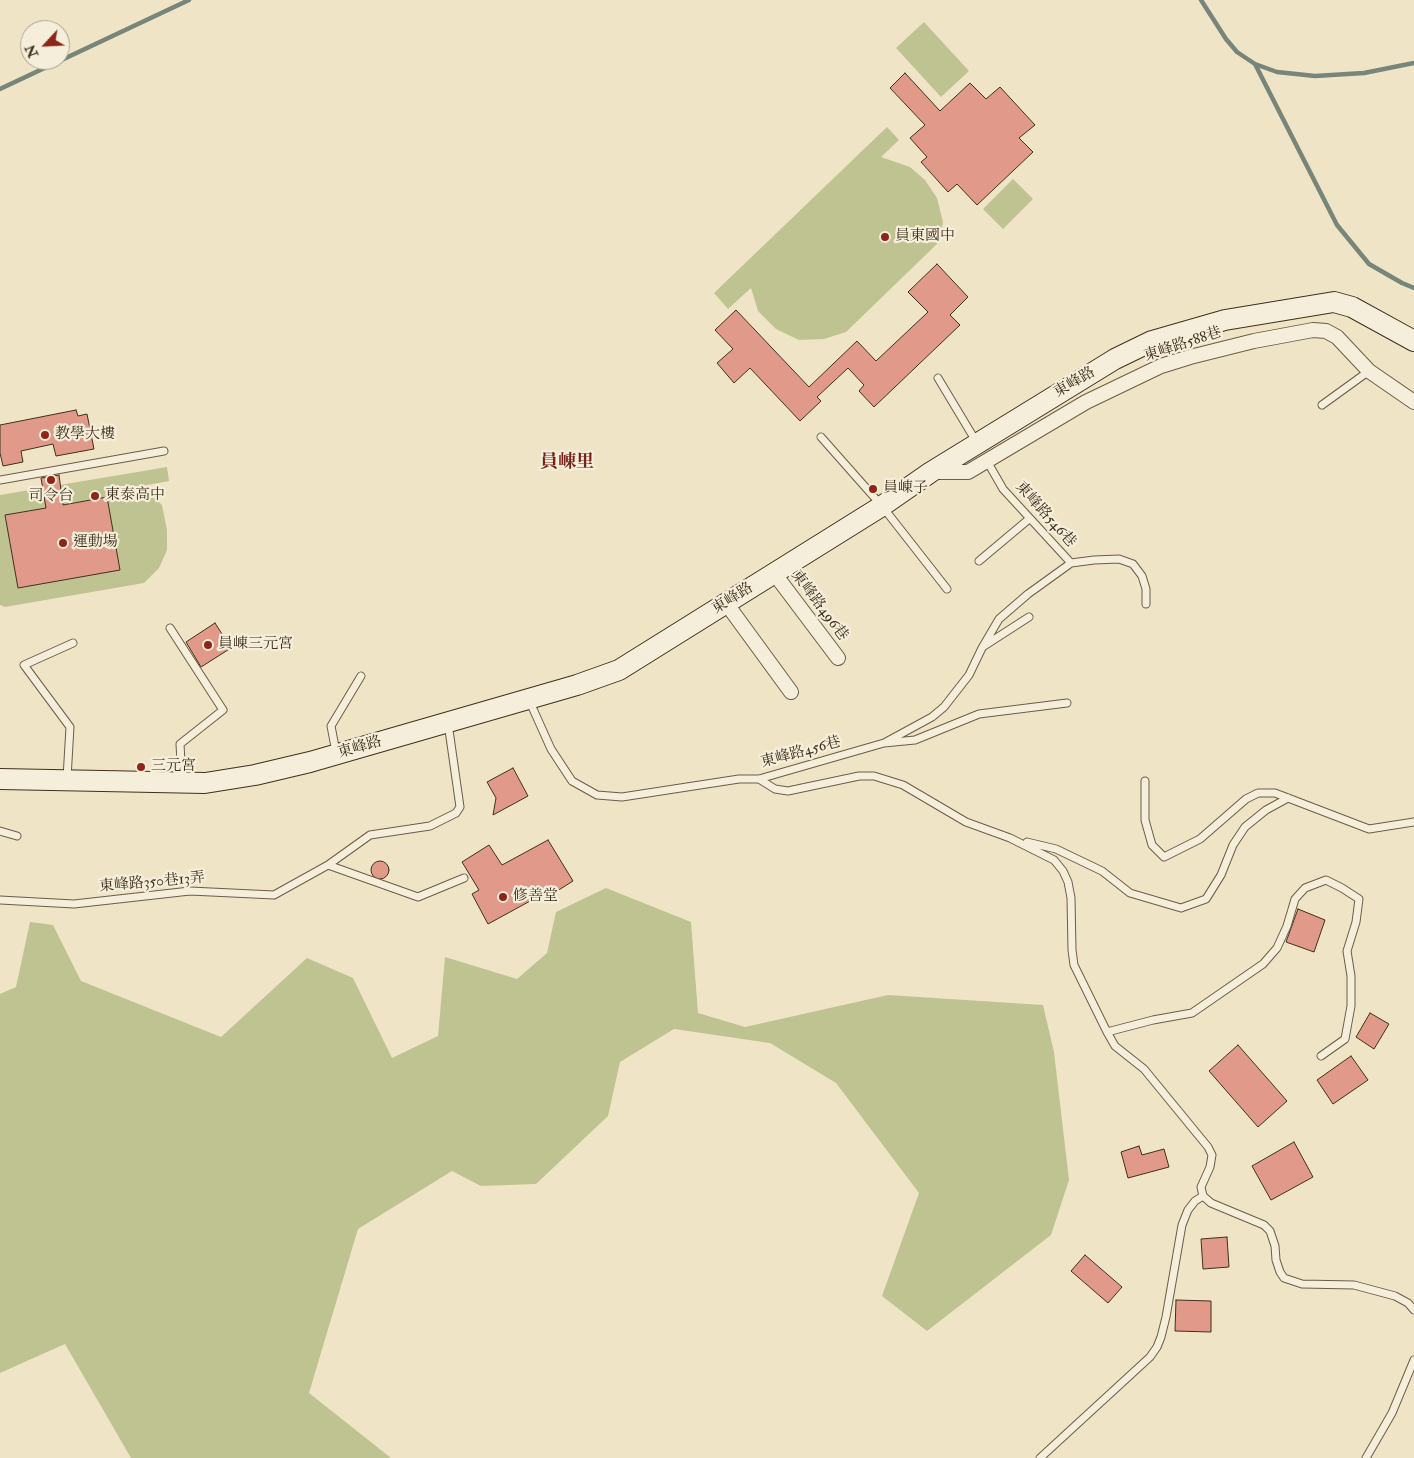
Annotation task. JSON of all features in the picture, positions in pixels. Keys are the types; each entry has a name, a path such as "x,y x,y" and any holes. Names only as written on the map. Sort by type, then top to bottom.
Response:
{"main road":[{"name":"東峰路","path":"0,779 206,783 255,775 336,755 529,700 619,670 882,506 930,472 1114,359 1152,341 1225,320 1334,302 1352,307 1414,341"}],"street":[{"name":"東峰路588巷","path":"930,472 968,472 1086,402 1162,366 1254,341 1313,330 1326,331 1337,337 1369,372 1414,402"},
{"name":"東峰路496巷","path":"774,573 838,658"},
{"path":"726,603 792,692"}],"lane":[{"path":"1322,405 1369,372"},
{"path":"938,378 977,443"},
{"path":"821,437 882,506 947,589"},
{"path":"0,480 164,451"},
{"name":"東峰路546巷","path":"884,744 944,707 969,675 999,619 1028,594 1071,563 1002,489 987,461"},
{"path":"979,561 1029,519"},
{"path":"1071,563 1118,559 1133,564 1142,576 1146,589 1146,604"},
{"path":"982,648 1029,617"},
{"path":"170,628 224,710 180,744 182,783"},
{"path":"67,781 70,727 24,665 73,643"},
{"path":"336,755 331,726 361,676"},
{"name":"東峰路456巷","path":"529,700 551,749 572,781 597,795 622,797 739,779 760,779 884,744 915,740 979,714 1067,703"},
{"name":"東峰路350巷13弄","path":"0,900 74,904 190,891 274,895 328,865 370,836 430,826 456,813 460,807 448,723"},
{"path":"760,779 774,789 788,791 859,776 874,776 903,786 966,822 1010,838 1056,849 1102,871 1130,893 1181,908 1206,899 1221,875 1233,844 1245,827 1266,810 1288,798"},
{"path":"1145,781 1145,820 1152,845 1164,857 1200,838 1246,799 1258,793 1275,793 1368,829 1414,822"},
{"path":"0,831 17,836"},
{"path":"1010,838 1054,860 1063,871 1068,882 1070,898 1074,965 1115,1046 1144,1069 1208,1147 1212,1155 1212,1161 1201,1187 1203,1196 1211,1202 1264,1225 1270,1231 1280,1272 1284,1278 1302,1284 1354,1285 1395,1296 1408,1303 1414,1310"},
{"path":"328,865 418,897 464,878"},
{"path":"1107,1032 1192,1012 1263,964 1277,948 1287,926 1295,899 1305,888 1326,880 1358,899 1356,922 1347,951 1351,976 1350,1006 1345,1039 1321,1056"},
{"path":"1040,1458 1150,1357 1157,1347 1166,1317 1182,1225 1188,1210 1195,1200 1203,1196"},
{"path":"1366,1458 1392,1413 1414,1360"}],"green space":[{"path":"924,22 969,71 941,97 896,48"},
{"path":"887,127 899,140 881,157 910,167 925,180 937,198 943,222 939,242 846,332 824,339 799,340 776,329 758,311 751,288 728,309 714,293"},
{"path":"1013,179 1033,199 1003,229 983,209"},
{"path":"167,467 169,481 142,486 162,505 167,530 167,550 159,568 144,583 5,607 0,605 0,495","holes":["107,497 120,570 18,588 5,515"]},
{"path":"606,888 691,922 698,1013 745,1027 888,995 1043,1005 1054,1052 1069,1180 1051,1235 927,1331 882,1296 919,1193 836,1083 770,1043 674,1029 620,1062 608,1116 536,1184 481,1186 452,1171 358,1229 309,1393 391,1458 131,1458 65,1344 0,1373 0,994 16,987 30,922 53,925 81,981 221,1037 307,958 353,978 392,1058 438,1036 445,957 517,979 547,953 556,912"}],"building":[{"path":"905,73 940,111 970,83 986,99 1000,87 1035,125 1019,138 1033,152 977,205 957,184 948,192 921,162 927,157 910,138 925,125 890,88"},
{"path":"937,264 968,297 950,315 960,325 874,407 859,391 864,385 848,368 817,397 821,401 800,421 750,368 734,383 717,363 733,349 715,330 736,310 809,387 857,341 876,361 928,312 908,292"},
{"name":"教學大樓","path":"76,410 78,416 87,414 94,449 56,456 53,444 21,451 23,462 3,466 0,453 0,425"},
{"name":"運動場","path":"59,475 63,505 107,497 120,570 18,588 5,515 46,508 41,478"},
{"name":"員崠三元宮","path":"215,623 231,648 201,667 186,642"},
{"path":"513,768 528,796 493,815 496,798 487,782"},
{"path":"548,840 573,881 546,898 543,894 488,924 472,894 479,890 462,862 489,845 502,865"},
{"path":"380,861 388,866 389,870 384,878 380,879 372,874 371,870 376,862"},
{"path":"1298,909 1325,920 1314,952 1286,942"},
{"path":"1370,1013 1389,1024 1374,1049 1356,1037"},
{"path":"1238,1045 1287,1101 1258,1127 1209,1071"},
{"path":"1351,1056 1368,1080 1333,1104 1317,1080"},
{"path":"1294,1142 1313,1177 1271,1200 1252,1166"},
{"path":"1139,1146 1142,1155 1164,1149 1169,1167 1128,1178 1121,1152"},
{"path":"1227,1237 1229,1267 1203,1269 1201,1239"},
{"path":"1085,1255 1122,1287 1108,1303 1071,1271"},
{"path":"1176,1300 1211,1301 1211,1332 1175,1331"}],"waterway":[{"path":"0,89 189,0"},
{"path":"1201,0 1226,39 1237,52 1255,64 1277,72 1315,76 1364,73 1414,63"},
{"path":"1255,64 1337,225 1369,264 1414,288"}],"place":[{"name":"員東國中","path":"885,237"},
{"name":"教學大樓","path":"45,435"},
{"name":"司令台","path":"51,480"},
{"name":"員崠子","path":"873,489"},
{"name":"東泰高中","path":"95,496"},
{"name":"運動場","path":"63,543"},
{"name":"員崠三元宮","path":"208,645"},
{"name":"三元宮","path":"141,767"},
{"name":"修善堂","path":"503,897"}],"district":[{"name":"員崠里","path":"567,463"}]}
